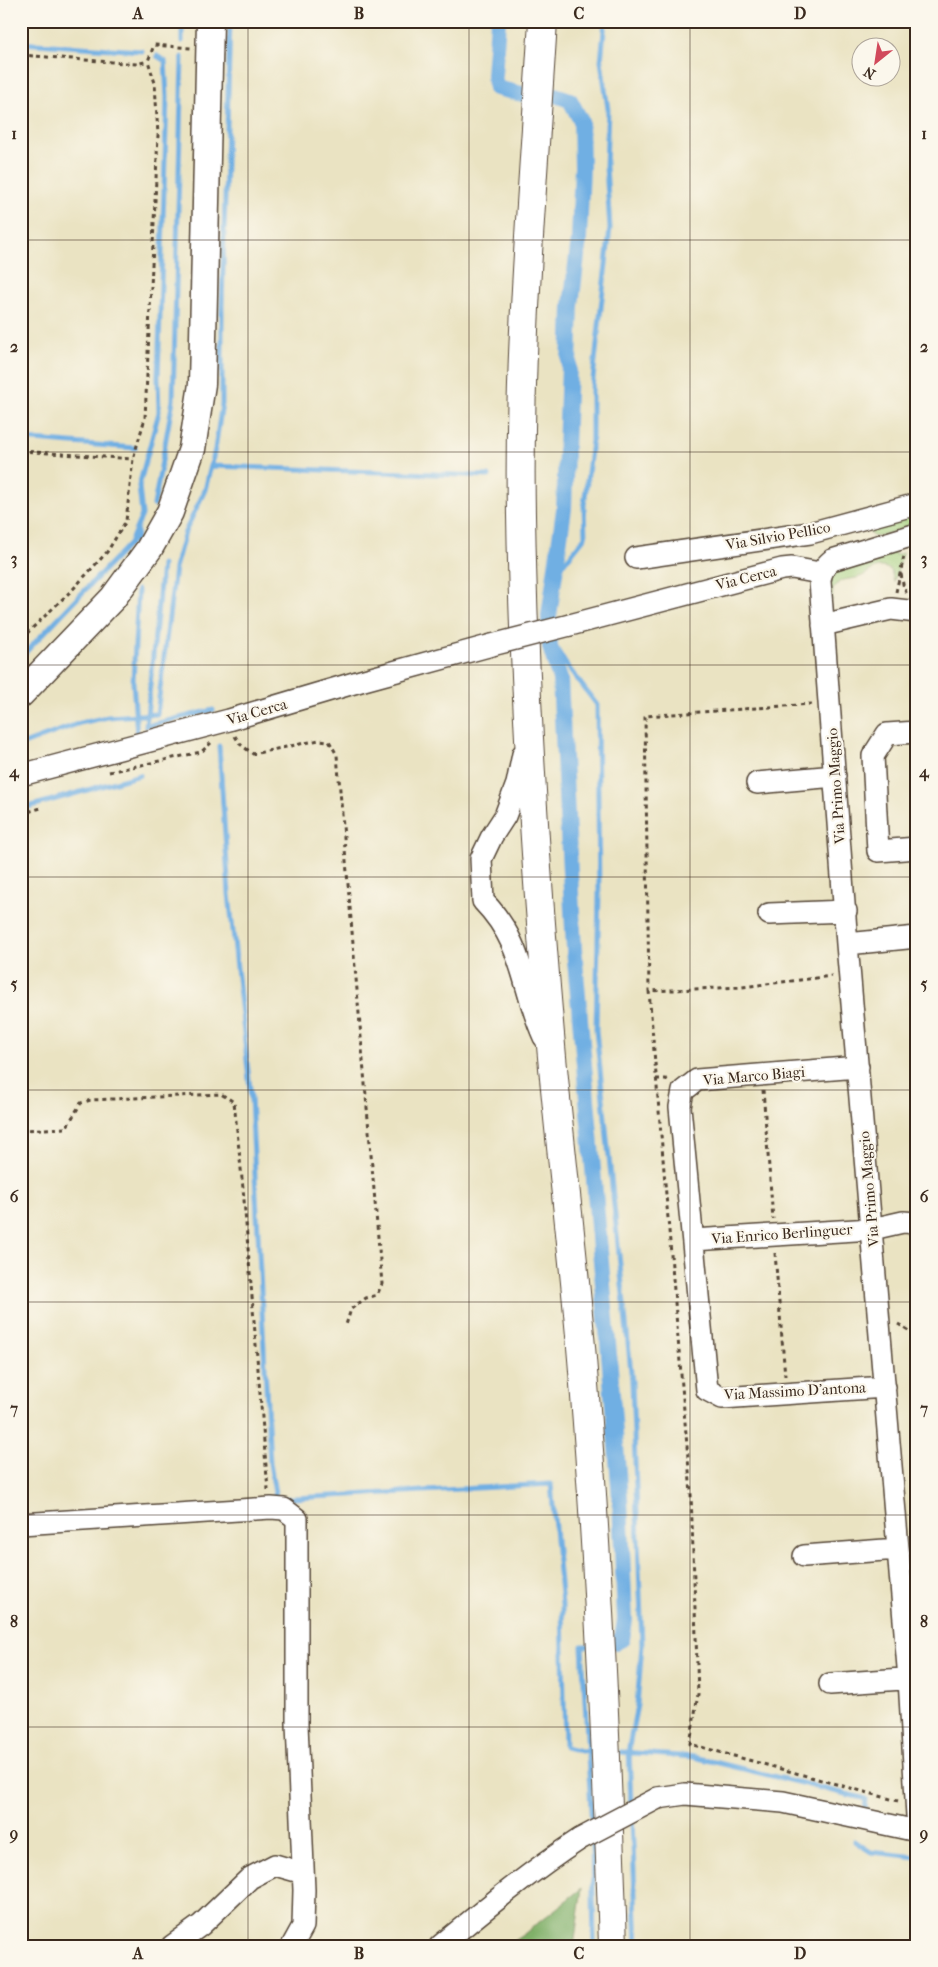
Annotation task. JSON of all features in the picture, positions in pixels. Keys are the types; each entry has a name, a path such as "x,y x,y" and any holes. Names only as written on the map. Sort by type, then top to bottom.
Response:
{"highway":[{"path":"544,21 528,257 521,403 521,516 528,732 552,1053 584,1383 606,1738 613,1946"}],"main road":[{"path":"21,694 112,598 150,550 170,512 192,448 202,384 210,21"}],"street":[{"name":"Via Silvio Pellico","path":"636,558 810,533 917,504"},
{"path":"831,528 838,557"},
{"path":"820,573 826,565 838,557 917,534"},
{"name":"Via Cerca","path":"21,775 229,720 492,645 782,569 792,568 820,573"},
{"name":"Via Primo Maggio","path":"820,573 850,974 898,1548 913,1678 916,1811"},
{"path":"823,625 913,604"},
{"path":"528,732 517,784 505,816 492,836 481,859 483,901 498,916 513,942 538,1022 552,1053"},
{"path":"917,732 887,734 873,756 878,851 917,848"},
{"path":"757,783 835,776"},
{"path":"769,914 846,911"},
{"path":"848,944 917,937"},
{"name":"Via Marco Biagi","path":"692,1240 680,1107 683,1091 697,1080 858,1067"},
{"name":"Via Enrico Berlinguer","path":"692,1240 872,1228 903,1222 917,1223"},
{"name":"Via Massimo D'antona","path":"692,1240 707,1390 722,1398 885,1387"},
{"path":"21,1524 271,1508 284,1509 296,1519 297,1724 304,1873 303,1926 292,1946"},
{"path":"804,1556 898,1548"},
{"path":"830,1684 913,1678"},
{"path":"440,1946 537,1868 580,1839 658,1798 684,1794 783,1802 917,1831"},
{"path":"172,1946 201,1925 250,1878 275,1865 304,1873"}],"path":[{"path":"21,639 74,588 107,552 126,522 133,459 145,418 158,135 155,83 148,61 154,45 170,46"},
{"path":"21,55 137,64 148,61"},
{"path":"21,451 133,459"},
{"path":"901,571 904,589 913,604"},
{"path":"830,702 645,716 649,990 691,1494 698,1694 690,1744 916,1811"},
{"path":"229,720 233,733 240,744 253,754 319,740 328,741 337,755 382,1267 382,1284 376,1295 366,1298 351,1309 346,1326"},
{"path":"21,814 41,808"},
{"path":"649,990 742,987 850,974"},
{"path":"21,1130 66,1128 82,1103 91,1100 221,1094 234,1102 268,1492 271,1508"}],"green space":[{"path":"912,514 909,527 875,537 871,535 868,525"},
{"path":"894,551 895,555 903,553 894,582 891,570 880,567 876,568 856,578 840,581 833,589 832,601 829,585 836,569"},
{"path":"582,1888 574,1946 506,1946 524,1934"}],"waterway":[{"path":"182,21 182,41"},
{"path":"21,745 80,723 108,717 157,714 175,568 185,532 205,490 215,449 222,404 222,306 230,21"},
{"path":"498,21 494,75 496,88 522,94"},
{"path":"554,625 554,611 561,567 585,537 584,505 592,441 592,388 610,228 606,167 608,109 601,61 605,21"},
{"path":"21,43 142,51"},
{"path":"21,657 130,543 142,515 139,486 159,412 158,378 167,97 165,61 157,56"},
{"path":"154,505 173,400 182,57"},
{"path":"552,94 570,100 581,121 582,167 579,239 571,306 564,509 549,616 550,647 560,679 574,949 620,1498 625,1620 622,1639 616,1642"},
{"path":"21,439 135,448"},
{"path":"211,466 489,476"},
{"path":"135,551 137,532"},
{"path":"162,565 146,726 213,710"},
{"path":"137,735 133,682 138,590"},
{"path":"554,633 555,646 565,663 597,705 599,893 596,1030 632,1382 642,1645 637,1705 629,1747 631,1805"},
{"path":"219,746 229,894 251,1098 270,1463 276,1499 551,1484 562,1605 565,1747 581,1751 595,1750"},
{"path":"21,809 140,775"},
{"path":"589,1646 582,1646 592,1828"},
{"path":"621,1752 694,1757 866,1799 865,1809"},
{"path":"632,1819 637,1946"},
{"path":"592,1839 594,1946"},
{"path":"854,1841 871,1852 917,1857"}]}
